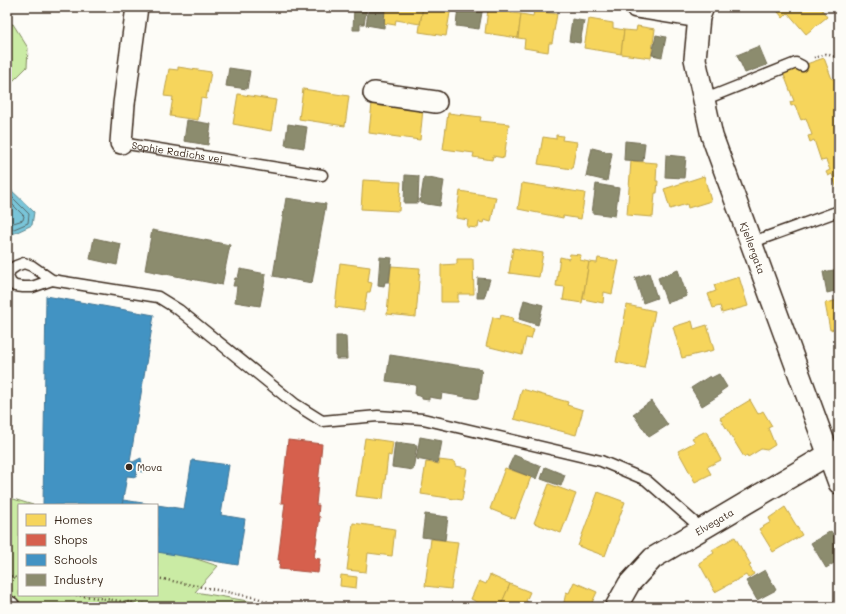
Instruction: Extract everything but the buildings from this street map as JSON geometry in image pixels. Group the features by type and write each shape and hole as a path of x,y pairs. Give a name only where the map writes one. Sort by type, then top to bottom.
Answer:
{"street":[{"name":"Sophie Radichs vei","path":"121,143 125,96 137,7"},
{"path":"636,7 701,12"},
{"name":"Kjellergata","path":"701,12 695,59 712,136 750,243 834,453 839,483"},
{"path":"374,93 436,102"},
{"name":"Elvegata","path":"616,607 629,584 653,558 701,528 834,453"}],"lane":[{"path":"703,100 800,65"},
{"name":"Sophie Radichs vei","path":"121,143 322,175"},
{"path":"750,243 839,211"},
{"path":"52,280 158,297 179,310 295,404 322,421 378,416 423,419 602,461 646,480 701,528"}],"path":[{"path":"800,65 826,54 839,58"},
{"path":"7,575 18,579"},
{"path":"158,578 256,598 282,607"},
{"path":"83,596 165,607"}],"green space":[{"path":"13,24 28,48 27,67 7,87 7,25"},
{"path":"7,497 30,504 18,504 18,596 158,596 158,546 218,566 195,592 283,607 7,607"}],"water":[{"path":"7,186 34,212 32,225 15,233 7,234"}],"place":[{"name":"Mova","path":"129,467"}]}
